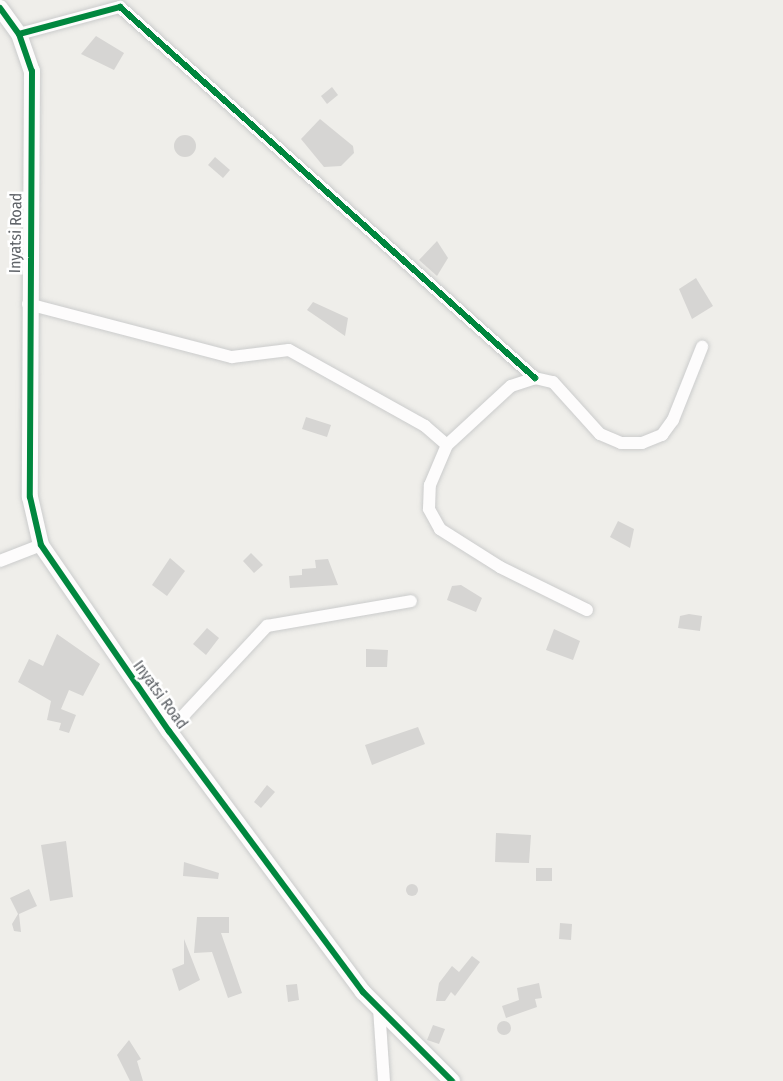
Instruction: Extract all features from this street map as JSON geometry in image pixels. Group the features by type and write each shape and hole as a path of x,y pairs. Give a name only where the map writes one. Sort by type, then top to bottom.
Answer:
{"street":[{"path":"19,34 120,7 535,378 553,382 600,434 621,443 642,443 662,435 673,420 702,347"},
{"name":"Inyatsi Road","path":"0,8 19,34 32,71 28,304 30,497 41,545 169,731 379,1008 452,1081"},
{"path":"28,304 232,357 290,350 425,426 447,446"},
{"path":"535,378 511,386 447,446 430,485 429,509 440,529 500,567 587,610"},
{"path":"0,561 41,545"},
{"path":"169,731 267,626 411,601"},
{"path":"379,1008 384,1081"}],"building":[{"path":"96,36 124,53 114,70 81,54"},
{"path":"332,87 338,95 327,104 321,96"},
{"path":"320,119 353,146 354,153 341,166 324,167 301,139"},
{"path":"181,135 189,135 196,142 196,150 189,157 181,157 174,150 174,142"},
{"path":"215,157 230,170 223,178 208,165"},
{"path":"437,241 448,258 437,276 419,260"},
{"path":"696,278 713,306 692,319 679,289"},
{"path":"313,302 348,318 345,336 307,310"},
{"path":"306,417 331,425 327,437 302,429"},
{"path":"618,521 634,529 630,548 610,537"},
{"path":"251,553 263,565 254,573 243,561"},
{"path":"170,558 185,571 167,596 152,585"},
{"path":"328,559 338,585 290,588 289,576 302,575 302,569 316,568 315,560"},
{"path":"461,585 482,598 476,612 447,600 452,586"},
{"path":"689,614 702,616 700,631 678,628 680,616"},
{"path":"207,628 219,638 206,655 193,644"},
{"path":"554,629 580,641 573,660 546,650"},
{"path":"57,634 100,664 83,696 69,690 61,709 76,715 69,733 59,730 61,723 47,720 51,701 18,682 29,659 43,666"},
{"path":"366,649 388,650 387,667 366,667"},
{"path":"418,727 425,744 372,765 365,745"},
{"path":"267,785 275,792 261,808 254,802"},
{"path":"496,833 531,835 529,863 495,862"},
{"path":"66,841 73,897 50,901 41,845"},
{"path":"184,862 219,873 218,879 183,876"},
{"path":"536,868 552,868 552,881 536,881"},
{"path":"414,884 418,890 414,896 410,896 406,888"},
{"path":"29,889 37,906 19,914 21,932 14,931 12,924 18,914 10,898"},
{"path":"197,917 229,917 229,933 221,933 242,993 228,998 212,952 194,953"},
{"path":"560,923 572,924 571,940 559,939"},
{"path":"184,939 200,980 179,991 172,969 184,964"},
{"path":"472,956 480,962 455,996 451,992 445,1001 436,1001 439,983 452,966 459,972"},
{"path":"539,983 542,998 535,999 537,1007 506,1018 502,1006 519,1000 517,988"},
{"path":"297,984 299,1000 288,1002 286,985"},
{"path":"504,1021 509,1023 511,1028 509,1033 504,1035 499,1033 497,1028 499,1023"},
{"path":"433,1025 445,1029 439,1044 427,1040"},
{"path":"129,1040 141,1059 137,1061 143,1081 130,1081 117,1055"}],"cycle path":[{"path":"19,34 120,7 535,378"},
{"path":"0,8 19,34 32,71 30,497 41,545 169,731 363,992 452,1081"}]}
